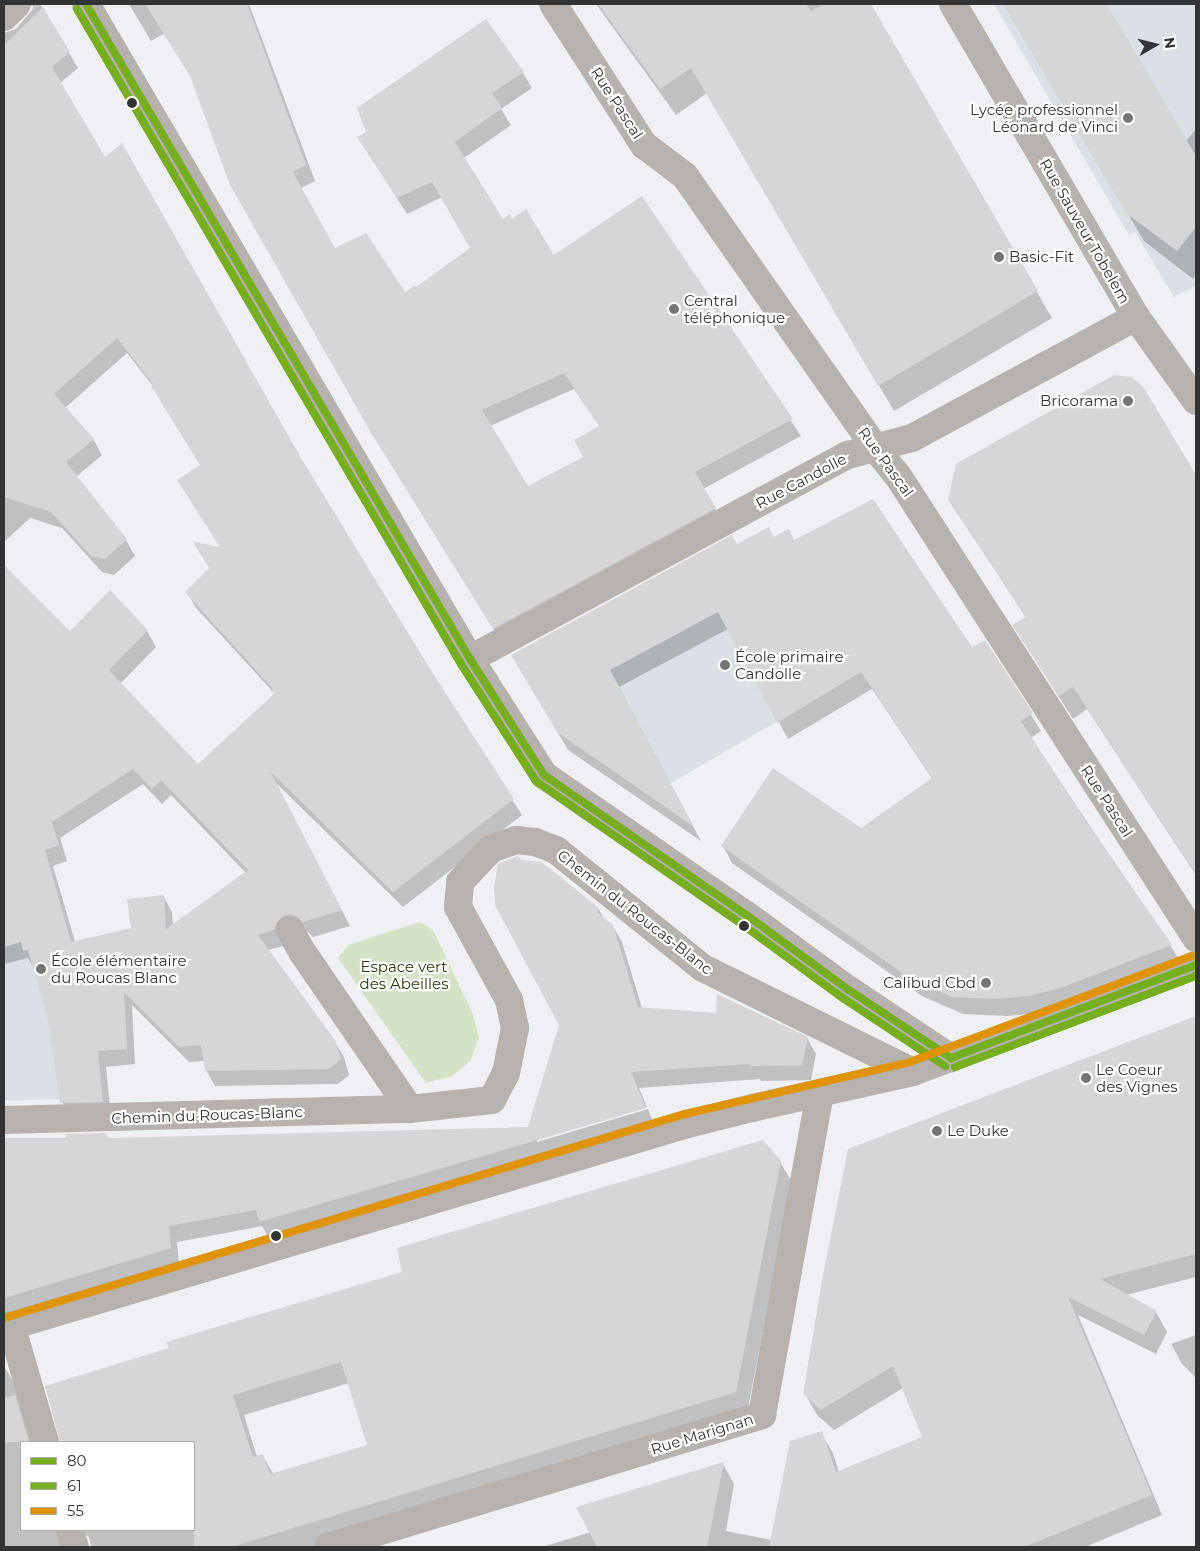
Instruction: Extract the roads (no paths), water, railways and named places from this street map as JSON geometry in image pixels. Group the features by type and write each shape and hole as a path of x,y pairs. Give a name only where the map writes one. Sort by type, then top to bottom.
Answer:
{"street":[{"path":"4,17 17,4"},
{"path":"86,4 470,659 544,775 745,914 848,990 951,1058"},
{"name":"Rue Pascal","path":"553,4 644,145 684,176 876,449 898,476 1196,938"},
{"name":"Rue Sauveur Tobelem","path":"953,4 1136,317 1196,400"},
{"name":"Rue Candolle","path":"470,659 848,454 876,449 912,438 1136,317"},
{"name":"Chemin du Roucas-Blanc","path":"4,1120 410,1109 492,1100 506,1074 515,1028 509,1000 458,907 460,882 491,849 516,840 535,842 556,850 702,968 913,1072"},
{"path":"290,930 410,1109"},
{"path":"45,1441 7,1326 688,1124 913,1072 1196,965"},
{"name":"Rue Marignan","path":"328,1547 363,1542 762,1416 820,1093"},
{"path":"70,1531 75,1547"}],"place":[{"name":"Lycée professionnel Léonard de Vinci","path":"1128,118"},
{"name":"Basic-Fit","path":"999,257"},
{"name":"Central téléphonique","path":"674,309"},
{"name":"Bricorama","path":"1128,401"},
{"name":"École primaire Candolle","path":"725,665"},
{"name":"École élémentaire du Roucas Blanc","path":"41,969"},
{"name":"Calibud Cbd","path":"986,983"},
{"name":"Le Coeur des Vignes","path":"1086,1078"},
{"name":"Le Duke","path":"937,1131"}],"park label":[{"name":"Espace vert des Abeilles","path":"404,974"}]}
